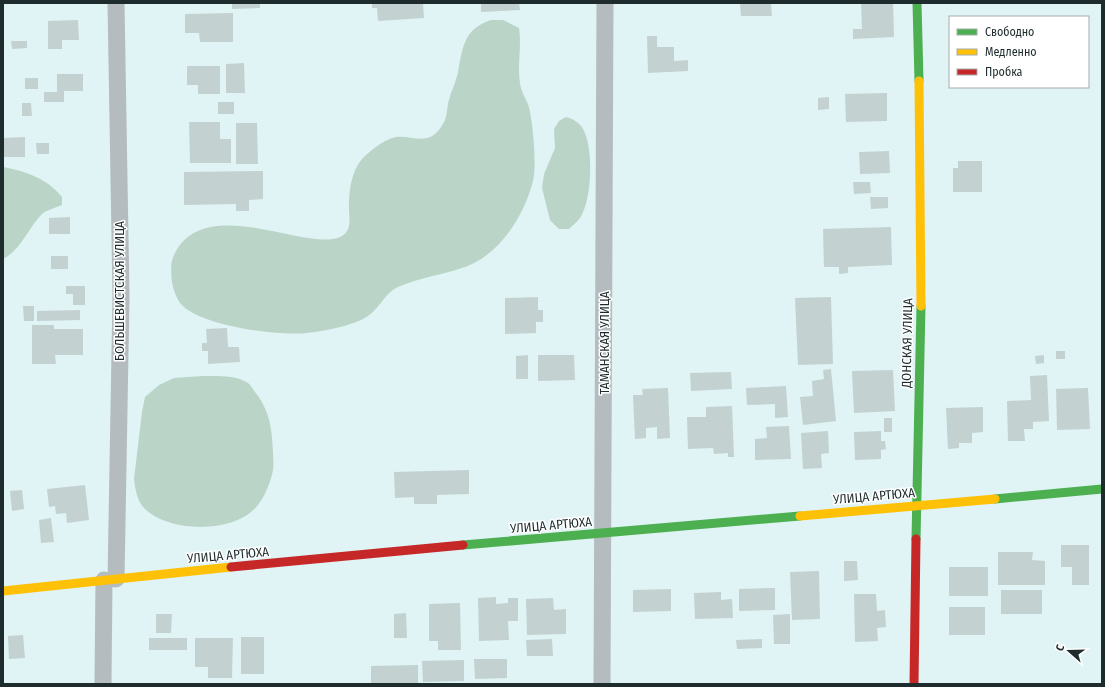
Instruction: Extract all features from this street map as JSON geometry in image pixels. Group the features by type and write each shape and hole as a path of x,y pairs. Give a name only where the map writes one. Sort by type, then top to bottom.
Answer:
{"street":[{"name":"БОЛЬШЕВИСТСКАЯ УЛИЦА","path":"103,684 110,580 121,296 116,3"},
{"name":"ТАМАНСКАЯ УЛИЦА","path":"602,684 605,3"},
{"name":"ДОНСКАЯ УЛИЦА","path":"914,684 916,506 921,348 920,119 917,3"},
{"name":"УЛИЦА АРТЮХА","path":"3,591 603,533 1102,489"}],"green space":[{"path":"491,20 503,20 519,28 520,83 530,111 535,165 533,181 523,208 508,234 498,245 475,263 413,281 392,290 375,310 364,319 326,330 294,334 239,328 203,318 189,311 180,303 172,285 171,265 174,255 190,236 212,227 237,226 316,239 335,239 347,231 349,223 350,188 356,168 360,162 381,143 388,139 399,137 420,139 426,138 439,130 446,118 449,100 466,40 475,28"},
{"path":"566,117 580,124 587,138 590,174 587,199 580,218 569,229 559,229 550,220 542,188 544,174 555,148 554,129 559,121"},
{"path":"3,167 36,177 50,185 62,197 62,205 42,214 15,250 3,259"},
{"path":"203,376 232,377 243,380 250,385 264,406 269,420 272,436 273,470 265,494 257,506 247,515 233,522 218,526 184,526 155,516 144,508 138,498 134,479 142,412 145,397 159,385 174,378"}],"building":[{"path":"232,3 260,3 260,8 232,9"},
{"path":"372,3 423,3 424,18 378,21 377,8 372,8"},
{"path":"481,3 519,3 520,10 481,12"},
{"path":"740,3 771,3 772,16 741,16"},
{"path":"861,3 893,3 894,37 853,39 853,29 862,29"},
{"path":"233,13 233,42 200,42 199,33 185,33 185,14"},
{"path":"78,20 79,40 62,40 62,49 48,49 48,21"},
{"path":"647,36 657,36 657,47 674,47 674,61 688,60 688,71 648,73"},
{"path":"11,41 27,41 27,48 12,49"},
{"path":"244,63 245,93 226,93 226,64"},
{"path":"187,66 220,66 220,94 198,94 198,85 187,85"},
{"path":"57,74 83,74 83,91 64,91 64,102 44,102 44,92 57,92"},
{"path":"25,78 38,78 38,89 25,89"},
{"path":"887,93 887,121 846,122 845,94"},
{"path":"829,97 829,109 818,110 818,98"},
{"path":"218,102 234,102 234,114 218,114"},
{"path":"22,103 31,103 32,116 22,116"},
{"path":"189,122 220,122 220,139 231,139 231,163 190,163"},
{"path":"236,123 257,123 258,164 236,164"},
{"path":"25,137 25,157 3,157 3,138"},
{"path":"36,143 49,143 49,154 37,154"},
{"path":"889,151 890,173 860,174 859,152"},
{"path":"958,161 982,161 982,192 953,192 953,168 958,168"},
{"path":"263,171 263,199 249,200 249,211 236,211 236,204 184,205 184,172"},
{"path":"853,182 870,182 871,193 854,194"},
{"path":"870,197 888,197 888,208 871,209"},
{"path":"70,217 70,234 49,234 49,218"},
{"path":"891,227 892,265 848,267 848,273 839,274 839,267 824,267 823,229"},
{"path":"51,256 68,256 68,269 51,269"},
{"path":"66,286 85,286 85,305 73,305 73,294 66,294"},
{"path":"538,297 538,310 543,310 543,322 536,322 536,333 505,334 505,298"},
{"path":"831,297 833,364 798,365 795,298"},
{"path":"23,306 34,306 34,321 24,321"},
{"path":"80,310 80,320 37,321 37,311"},
{"path":"32,325 54,325 54,329 83,329 83,355 55,355 56,364 32,364"},
{"path":"227,328 228,347 239,347 240,362 208,364 208,351 202,351 202,343 207,343 206,329"},
{"path":"1056,351 1065,351 1065,359 1056,359"},
{"path":"528,355 528,379 516,379 516,356"},
{"path":"538,355 574,355 575,380 538,381"},
{"path":"1044,355 1044,363 1036,364 1035,356"},
{"path":"831,369 836,421 803,425 800,397 813,396 812,381 824,379 823,370"},
{"path":"893,370 895,411 854,413 852,371"},
{"path":"731,372 732,389 691,391 690,373"},
{"path":"1047,375 1049,421 1033,422 1033,429 1024,429 1025,441 1008,441 1007,401 1031,400 1030,376"},
{"path":"786,386 788,417 775,418 775,404 747,405 746,388"},
{"path":"668,388 670,438 657,439 657,427 646,428 646,438 635,439 633,395 643,395 642,389"},
{"path":"1088,388 1090,429 1057,430 1056,389"},
{"path":"732,406 734,457 728,457 728,453 714,454 713,448 688,449 687,417 706,417 706,407"},
{"path":"983,407 983,432 972,433 972,443 959,443 959,448 948,449 946,408"},
{"path":"884,418 892,418 892,432 884,432"},
{"path":"789,426 791,459 755,460 755,439 767,438 766,427"},
{"path":"828,431 829,453 821,454 822,468 803,469 801,433"},
{"path":"881,431 881,441 885,441 886,449 881,450 881,459 855,460 854,432"},
{"path":"469,470 469,494 437,495 437,504 414,504 414,497 395,498 394,472"},
{"path":"85,485 89,520 67,523 66,513 56,514 55,506 49,507 47,489"},
{"path":"22,490 24,509 12,511 10,491"},
{"path":"51,518 54,542 41,543 39,520"},
{"path":"1061,545 1089,545 1089,585 1072,585 1072,567 1061,567"},
{"path":"998,552 1033,552 1032,560 1045,561 1045,585 998,585"},
{"path":"844,561 857,561 858,580 844,581"},
{"path":"949,567 988,567 988,596 949,596"},
{"path":"819,571 820,619 792,620 790,572"},
{"path":"775,588 775,610 739,611 739,589"},
{"path":"671,589 671,611 633,612 633,590"},
{"path":"1001,590 1042,590 1042,614 1001,614"},
{"path":"721,592 721,600 732,599 733,618 695,619 694,593"},
{"path":"854,594 876,594 877,611 885,610 886,627 877,628 878,641 855,642"},
{"path":"496,597 496,604 508,603 508,598 518,598 518,621 508,621 509,640 479,641 478,598"},
{"path":"553,598 554,610 566,609 566,634 527,635 526,599"},
{"path":"460,603 461,650 438,650 438,641 429,641 429,604"},
{"path":"949,607 985,607 985,635 949,635"},
{"path":"406,613 407,638 394,638 394,614"},
{"path":"156,614 172,614 171,633 156,633"},
{"path":"790,614 790,644 774,644 773,615"},
{"path":"23,635 25,658 9,659 8,636"},
{"path":"241,637 264,637 264,674 241,674"},
{"path":"149,638 187,638 187,650 149,650"},
{"path":"195,638 233,638 232,678 208,678 208,667 195,667"},
{"path":"552,639 553,656 527,656 526,640"},
{"path":"762,639 762,648 737,649 736,640"},
{"path":"474,659 507,659 507,678 475,679"},
{"path":"464,660 464,681 423,682 422,661"},
{"path":"418,665 418,684 371,684 371,666"}],"traffic: fast":[{"path":"917,3 919,81"},
{"path":"916,539 921,306"},
{"path":"995,499 1102,489"},
{"path":"463,545 800,516"}],"traffic: slow":[{"path":"919,81 921,306"},
{"path":"800,516 995,499"},
{"path":"3,591 231,567"}],"traffic: jam":[{"path":"914,684 916,539"},
{"path":"231,567 463,545"}]}
